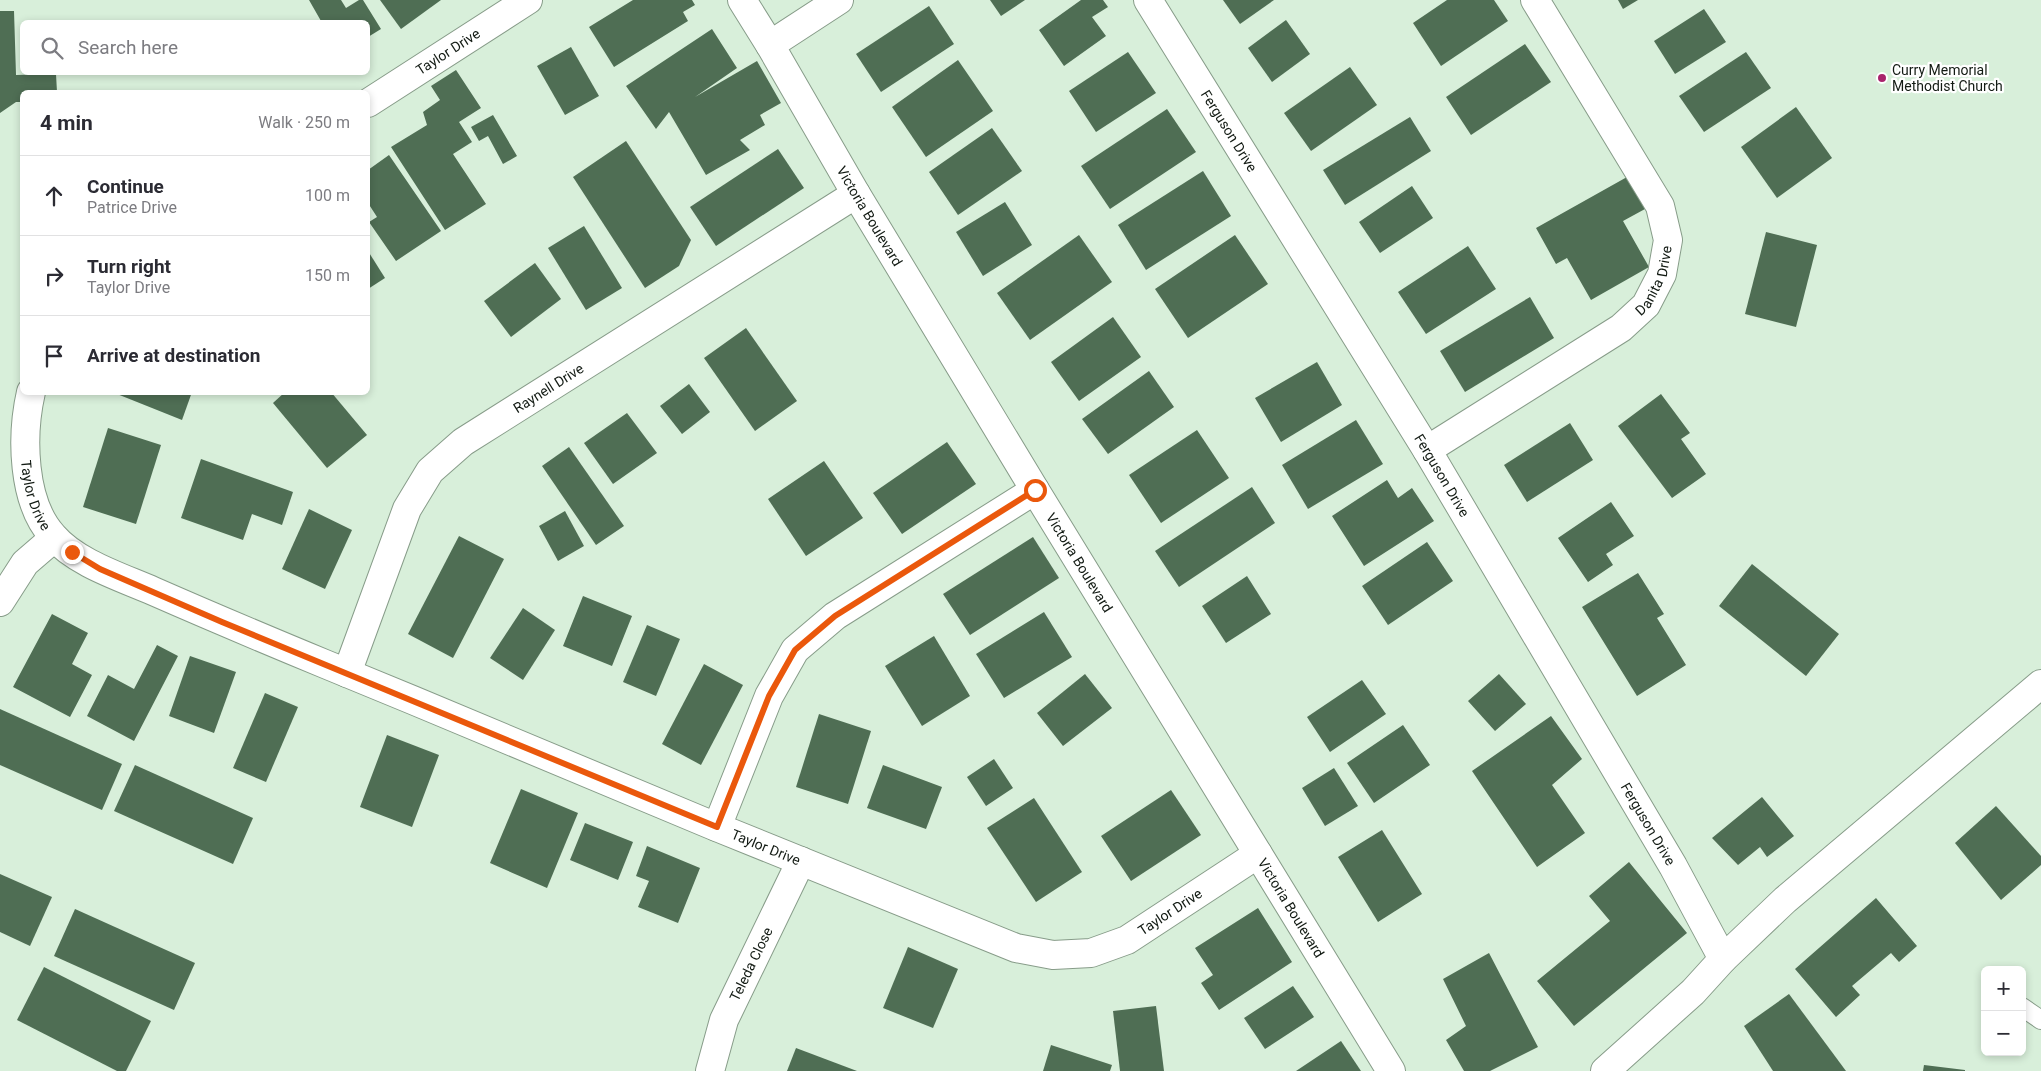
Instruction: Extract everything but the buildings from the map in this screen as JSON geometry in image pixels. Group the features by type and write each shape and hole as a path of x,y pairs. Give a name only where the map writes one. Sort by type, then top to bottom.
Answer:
{"street":[{"name":"Taylor Drive","path":"370,102 528,0"},
{"name":"Victoria Boulevard","path":"742,0 856,194 1035,490 1391,1071"},
{"path":"770,45 839,0"},
{"name":"Ferguson Drive","path":"1148,0 1427,450 1673,866 1724,959"},
{"name":"Danita Drive","path":"1427,450 1621,328 1646,305 1662,274 1668,240 1660,206 1535,0"},
{"name":"Raynell Drive","path":"347,673 407,509 430,471 463,442 856,194"},
{"name":"Taylor Drive","path":"30,395 25,452 32,499 40,520 54,538 72,552 100,569 222,622 717,827 1016,948 1053,955 1091,953 1127,940 1258,854"},
{"path":"717,827 769,696 795,650 835,616 1035,490"},
{"path":"0,602 25,563 54,538"},
{"path":"1605,1071 1693,992 1785,900 2041,684"},
{"name":"Teleda Close","path":"710,1071 724,1020 801,861"}],"lane":[{"path":"2026,1010 2041,1020"}],"place":[{"name":"Curry Memorial Methodist Church","path":"1882,78"}],"route":[{"path":"72,552 100,569 222,622 717,827 769,696 795,650 835,616 1035,490"}]}
